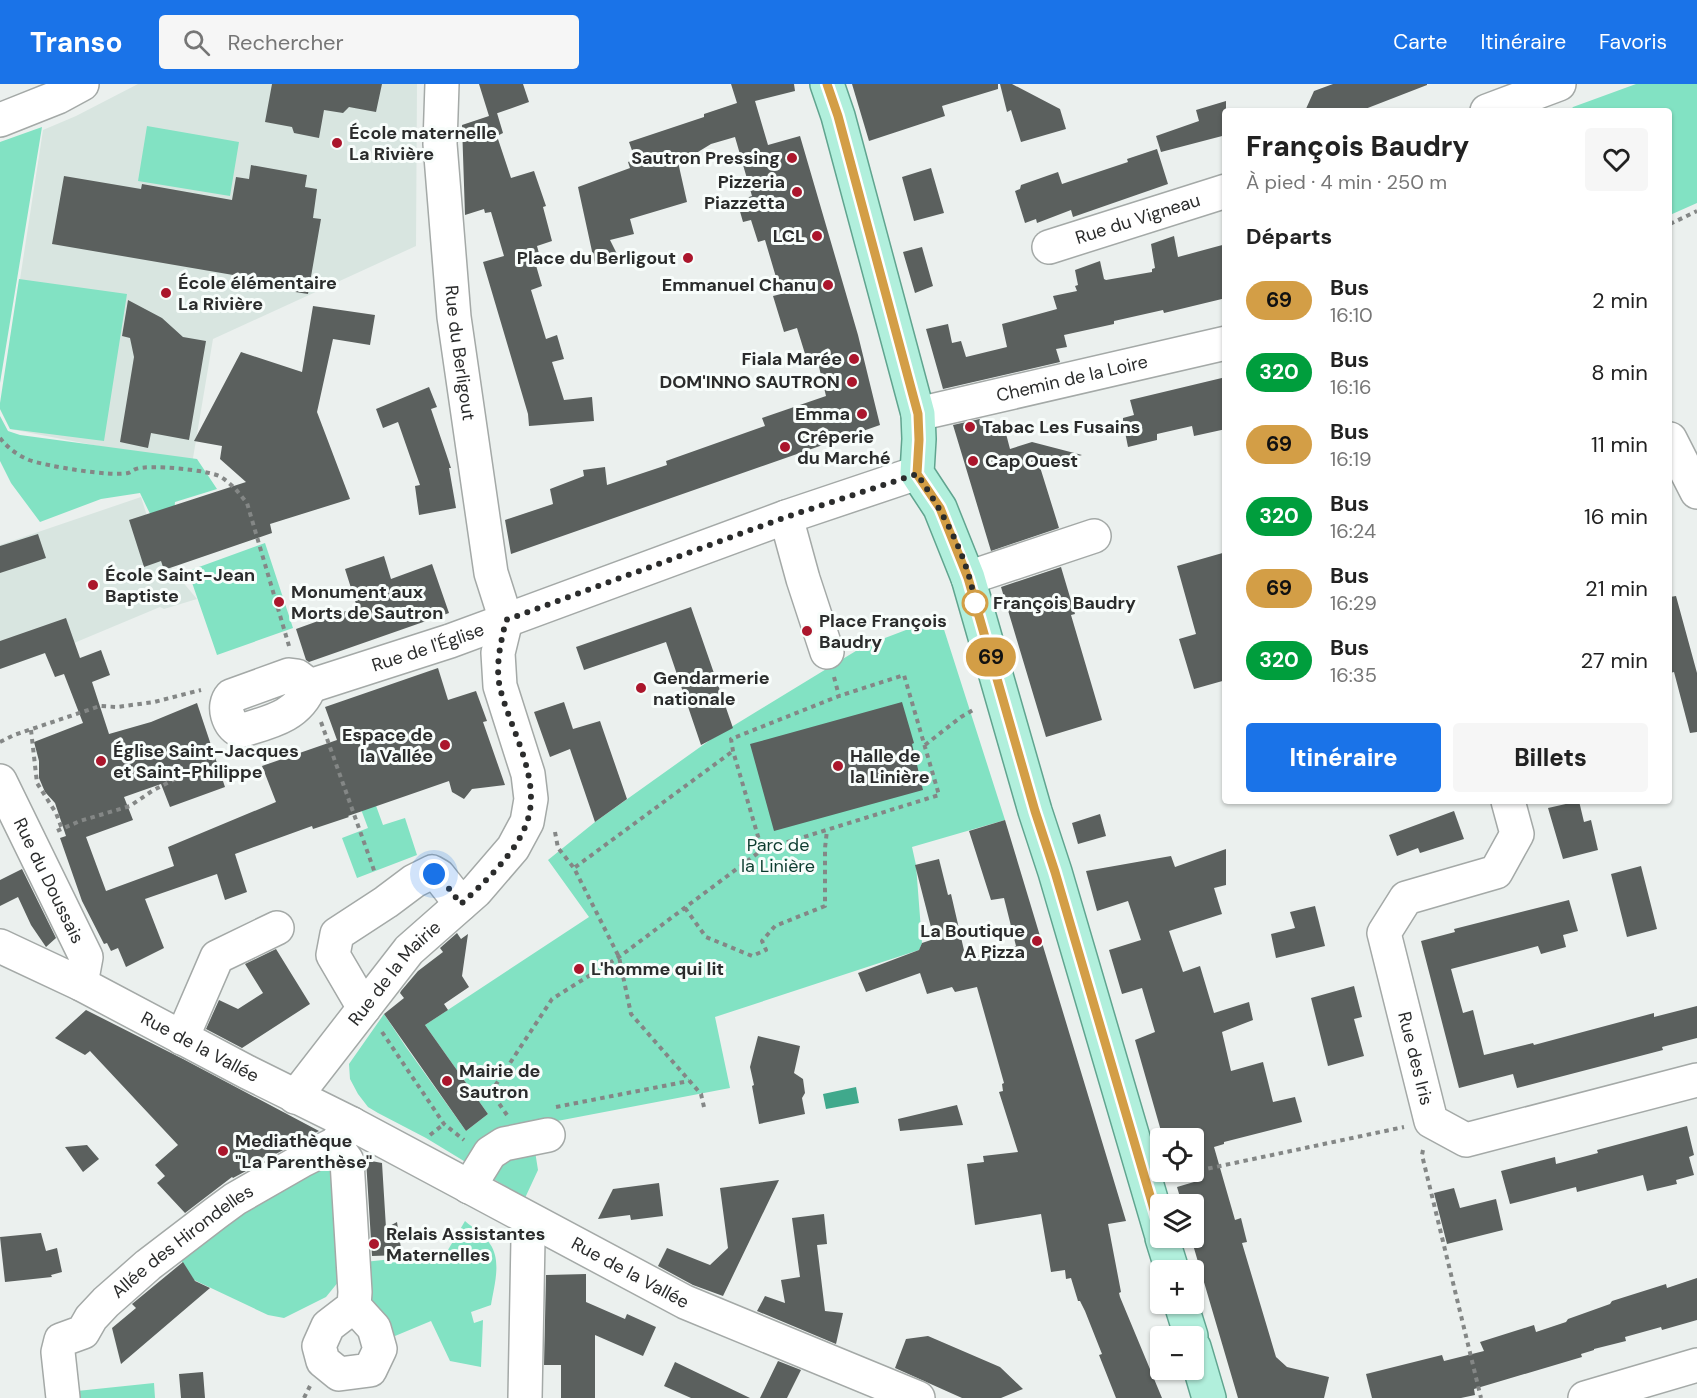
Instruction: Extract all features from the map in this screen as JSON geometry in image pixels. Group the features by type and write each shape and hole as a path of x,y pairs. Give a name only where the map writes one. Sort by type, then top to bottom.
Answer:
{"main road":[{"path":"827,84 838,116 918,414 917,474 940,508 968,578 1150,1196"},
{"path":"1204,1380 1209,1398"}],"street":[{"path":"0,120 58,97 82,84"},
{"name":"Rue du Berligout","path":"442,84 440,144 454,317 491,573 506,620"},
{"path":"1494,108 1559,84"},
{"name":"Rue du Vigneau","path":"1049,247 1222,192"},
{"name":"Chemin de la Loire","path":"918,414 1222,344"},
{"path":"1672,444 1690,491"},
{"name":"Rue de l'Église","path":"240,731 234,728 226,711 226,701 231,696 289,675 305,686 450,641 786,517 917,474"},
{"path":"786,517 827,652"},
{"path":"968,578 1094,536"},
{"name":"Rue de la Mairie","path":"295,1097 409,950 476,891 513,848 527,822 531,799 528,774 500,687 498,653 506,620"},
{"name":"Rue du Doussais","path":"0,781 32,842 86,957 81,984"},
{"name":"Rue des Iris","path":"1509,804 1517,834 1496,872 1406,898 1384,933 1431,1121 1466,1140 1697,1080"},
{"path":"364,1008 333,955 337,934 387,902 414,881 432,872 439,876 461,904"},
{"path":"182,1038 217,957 277,928"},
{"name":"Rue de la Vallée","path":"0,946 81,984 295,1097 344,1134 469,1187 685,1302 918,1398"},
{"path":"469,1187 490,1153 550,1121"},
{"path":"344,1134 355,1292 354,1306"},
{"name":"Allée des Hirondelles","path":"63,1398 59,1344 67,1336 83,1332 91,1318 106,1302 148,1265 235,1199 344,1134"},
{"path":"525,1398 530,1221"},
{"path":"1585,1398 1697,1365"}],"path":[{"path":"1672,223 1697,211"},
{"path":"0,438 10,450 29,460 85,471 129,473 137,468 152,467 197,470 220,476 236,489 247,503 305,686 314,702 387,902"},
{"path":"500,1122 508,1117 491,1092 552,999 619,957 762,850 939,795 904,675 840,696 731,739 762,850"},
{"path":"0,742 100,706 117,707 154,702 201,690 206,693"},
{"path":"925,745 971,710 979,708"},
{"path":"31,730 37,783 56,813 62,829"},
{"path":"32,842 80,821 130,806 152,791 213,759 240,731"},
{"path":"704,1107 701,1094 631,1014 619,957 574,868 733,751"},
{"path":"685,908 706,937 752,956 766,950 762,940 775,926 825,906 827,830"},
{"path":"550,1121 689,1081"},
{"path":"1146,1182 1431,1121 1422,1155 1481,1398"},
{"path":"444,1124 466,1141"}],"shaded area":[{"name":"École élémentaire La Rivière","path":"138,84 417,84 416,246 213,339 192,464 10,429 0,409 43,130"},
{"name":"École Saint-Jean Baptiste","path":"141,497 164,570 171,568 197,599 164,609 160,607 74,643 0,669 0,545"},
{"path":"856,1087 859,1103 826,1109 823,1094"}],"green space":[{"path":"1636,84 1697,84 1697,203 1672,214 1672,108 1573,107"},
{"path":"147,126 239,142 230,196 138,181"},
{"path":"42,127 0,383 0,142"},
{"path":"19,279 127,294 104,441 10,429 0,409 0,403"},
{"path":"0,416 8,431 20,435 197,459 217,489 175,502 174,515 153,520 140,493 101,499 40,522 11,483 0,461"},
{"path":"265,543 293,628 217,655 188,571"},
{"name":"Parc de la Linière","path":"940,617 1005,820 912,847 916,865 922,943 919,950 715,1017 730,1088 531,1126 538,1170 525,1198 426,1138 368,1107 350,1079 349,1064 384,1014 466,1131 488,1114 425,1025 589,917 548,860 595,822 710,740 864,646"},
{"path":"353,742 383,825 405,818 417,855 357,878 342,838 368,828 338,748"},
{"path":"312,1165 340,1168 339,1281 326,1297 284,1318 268,1315 194,1280 179,1257"},
{"path":"465,1221 488,1241 496,1258 491,1305 471,1312 474,1323 483,1320 481,1367 450,1361 431,1321 395,1336 379,1318 371,1297 364,1262 440,1251 445,1255"},
{"path":"154,1383 155,1398 78,1398 77,1391"}],"building":[{"path":"272,84 382,84 376,112 349,107 343,113 324,110 319,138 294,133 292,127 265,122"},
{"path":"479,84 523,84 529,102 497,113 503,133 497,136 511,178 534,171 546,206 543,207 552,241 537,246 541,261 535,262 542,286 531,290 546,339 557,335 564,359 552,362 564,400 592,397 594,421 529,426 528,414 483,262 504,256 491,212 485,213 484,209 465,215 462,125 489,116"},
{"path":"731,84 794,84 795,91 755,101 768,145 800,136 858,335 880,425 511,554 505,520 553,504 550,489 584,476 583,470 605,467 607,485 667,465 666,461 765,426 762,418 826,396 816,354 806,357 797,328 784,332 773,296 781,294 765,240 758,242 751,220 743,222 737,201 752,196 735,137 711,144 693,157 678,162 687,202 630,219 634,234 610,240 619,258 595,265 578,187 630,168 628,162 635,159 629,142 704,117 704,114 737,103"},
{"path":"852,84 998,84 998,89 942,106 945,116 869,141"},
{"path":"1000,84 1012,84 1060,109 1066,129 1021,142 1011,110 1007,112"},
{"path":"1333,84 1427,84 1368,108 1306,108 1314,91"},
{"path":"1226,101 1226,108 1222,108 1222,136 1161,152 1156,136 1199,121 1196,110"},
{"path":"1157,149 1168,184 1073,217 1071,210 1037,223 1036,219 1025,223 1015,191 1020,189 1021,185 1058,172 1062,184 1128,162 1127,159"},
{"path":"251,165 307,175 305,187 317,189 313,218 321,219 308,294 238,283 239,276 52,244 64,176 141,189 142,184 232,200 236,177 249,179"},
{"path":"931,168 944,213 914,221 902,177"},
{"path":"1174,236 1178,257 1222,245 1222,299 1164,313 1163,310 1114,321 1114,324 1064,335 1067,347 1056,349 1060,362 943,389 926,329 948,324 952,343 961,341 966,357 1007,347 1002,324 1057,309 1053,296 1077,291 1075,270 1100,261 1106,280 1152,272 1155,268 1151,244"},
{"path":"922,247 933,286 915,293 903,252"},
{"path":"128,300 162,318 183,337 206,341 189,440 151,433 148,448 120,442 134,357 130,338 122,336"},
{"path":"313,306 375,315 370,345 333,339 317,412 350,499 270,524 272,533 164,570 161,561 144,567 129,520 246,482 220,459 222,446 194,441 241,352 302,372"},
{"path":"1222,378 1222,430 1194,436 1192,426 1157,434 1157,440 1128,447 1123,418 1134,415 1130,400"},
{"path":"429,387 437,407 431,409 451,468 449,468 456,508 419,515 415,486 420,485 398,422 383,428 376,409"},
{"path":"984,418 989,434 1005,430 1010,449 1032,442 1082,455 1040,467 1059,528 991,551 953,425"},
{"path":"38,534 46,558 0,573 0,546"},
{"path":"1222,553 1222,681 1194,689 1179,639 1196,634 1177,566"},
{"path":"384,556 391,579 432,564 449,613 309,662 306,660 296,629 357,607 345,569"},
{"path":"1061,567 1075,614 1071,615 1102,720 1046,737 1001,587"},
{"path":"1676,596 1697,673 1697,732 1690,733 1674,672 1672,672 1672,597"},
{"path":"691,607 733,728 701,745 666,642 584,670 576,647"},
{"path":"66,618 80,658 101,650 110,675 92,682 109,734 151,722 197,703 225,787 170,807 161,784 124,797 133,820 86,837 106,891 174,866 168,847 276,802 262,766 337,740 325,707 438,668 448,700 476,691 487,721 483,722 505,785 472,789 464,799 452,792 449,781 235,854 247,892 225,900 217,874 145,899 164,948 126,967 118,948 111,951 107,943 104,944 82,901 60,838 66,836 55,803 45,792 39,778 39,761 34,742 83,723 64,674 55,677 45,653 0,669 0,641"},
{"path":"564,702 573,729 600,721 627,799 595,822 570,749 550,757 534,712"},
{"name":"Halle de la Linière","path":"902,702 914,743 912,744 923,790 774,831 750,744"},
{"path":"1580,804 1584,822 1591,820 1598,850 1563,859 1548,808"},
{"path":"1454,811 1464,839 1420,853 1418,848 1397,856 1389,835"},
{"path":"1100,814 1106,836 1078,844 1072,823"},
{"path":"1005,820 1126,1221 1108,1224 1120,1297 1150,1369 1150,1380 1155,1380 1162,1398 1116,1398 1099,1355 1102,1354 1085,1311 1078,1301 1071,1278 1066,1279 1065,1270 1051,1272 1041,1214 975,1225 967,1164 984,1162 983,1156 1018,1152 999,1092 1003,1091 1002,1084 1004,1083 977,987 955,992 952,987 927,994 920,973 866,992 858,973 919,950 922,943 934,939 915,865 939,859 948,895 951,894 966,959 1016,946 1004,898 991,900 969,831"},
{"path":"1226,849 1226,885 1214,888 1222,914 1169,931 1183,972 1200,966 1214,1013 1249,1002 1253,1020 1222,1032 1231,1071 1263,1062 1273,1102 1295,1097 1302,1122 1224,1142 1214,1147 1235,1220 1241,1218 1247,1242 1242,1243 1276,1357 1287,1367 1329,1377 1324,1398 1238,1398 1204,1282 1204,1260 1197,1260 1194,1248 1204,1248 1204,1194 1179,1194 1177,1187 1194,1182 1204,1182 1204,1128 1160,1128 1135,1040 1155,1032 1142,988 1122,994 1109,950 1141,940 1128,901 1097,911 1086,871 1171,856 1175,867"},
{"path":"1641,866 1657,929 1627,937 1611,874"},
{"path":"22,869 56,938 46,947 31,925 18,897 0,906 0,880"},
{"path":"1569,900 1578,931 1563,935 1566,947 1541,954 1538,946 1451,969 1463,1013 1473,1010 1484,1055 1533,1043 1534,1045 1654,1013 1654,1017 1697,1006 1697,1038 1662,1047 1663,1050 1517,1088 1513,1074 1459,1088 1421,941 1455,932 1454,929"},
{"path":"1315,906 1325,946 1276,958 1271,934 1295,928 1290,912"},
{"path":"457,933 461,939 468,934 462,976 469,987 444,1004 448,1010 425,1025 488,1114 466,1131 384,1014 404,998 401,991 418,971 443,952 440,948"},
{"path":"276,949 310,1004 242,1048 206,1029 219,1000 238,1009 263,993 245,964"},
{"path":"1354,986 1362,1017 1354,1019 1364,1056 1328,1066 1311,998"},
{"path":"86,1010 319,1131 272,1156 267,1154 185,1213 157,1183 165,1176 155,1165 178,1145 90,1051 85,1055 55,1038"},
{"path":"758,1036 800,1046 794,1073 803,1079 805,1093 802,1098 805,1114 759,1124 750,1067"},
{"path":"957,1105 963,1125 900,1131 898,1119"},
{"path":"1687,1126 1694,1155 1689,1157 1694,1175 1676,1180 1677,1184 1647,1191 1643,1175 1577,1192 1576,1187 1510,1204 1501,1171 1555,1157 1556,1164 1598,1153 1597,1150"},
{"path":"87,1145 99,1159 83,1172 65,1147"},
{"path":"366,1160 382,1163 386,1228 397,1222 402,1255 372,1256"},
{"path":"779,1180 723,1296 693,1285 658,1266 667,1248 710,1265 728,1248 720,1188"},
{"path":"659,1183 663,1216 631,1220 630,1215 598,1219 613,1189"},
{"path":"1454,1188 1460,1208 1496,1199 1503,1230 1447,1244 1434,1193"},
{"path":"824,1214 827,1244 817,1245 825,1311 843,1313 836,1344 757,1311 765,1296 785,1303 781,1280 800,1277 792,1218"},
{"path":"41,1233 46,1251 57,1248 62,1272 51,1275 52,1277 5,1282 0,1237"},
{"path":"183,1262 195,1281 210,1288 121,1364 112,1328 136,1308 132,1304"},
{"path":"586,1274 586,1302 625,1319 627,1314 656,1327 643,1356 595,1335 595,1398 561,1398 561,1365 544,1365 546,1275"},
{"path":"1697,1278 1697,1320 1625,1337 1626,1341 1594,1349 1581,1354 1582,1357 1474,1389 1475,1395 1461,1398 1372,1398 1366,1374 1442,1355 1444,1361 1484,1351 1480,1342 1534,1325 1536,1332 1566,1322 1568,1319 1610,1304 1612,1301 1666,1284 1667,1288"},
{"path":"928,1336 1000,1367 1023,1389 1001,1398 962,1398 895,1368 906,1339"},
{"path":"778,1361 801,1370 787,1398 760,1398"},
{"path":"675,1362 750,1398 691,1398 664,1386"},
{"path":"203,1372 205,1398 181,1398 179,1374"}],"bus line":[{"name":"69","path":"827,84 838,116 918,414 917,474 940,508 968,578 1150,1196"}],"place":[{"name":"École maternelle La Rivière","path":"337,143"},
{"name":"Sautron Pressing","path":"792,158"},
{"name":"Pizzeria Piazzetta","path":"797,192"},
{"name":"LCL","path":"817,236"},
{"name":"Place du Berligout","path":"688,258"},
{"name":"Emmanuel Chanu","path":"828,285"},
{"name":"École élémentaire La Rivière","path":"166,293"},
{"name":"Fiala Marée","path":"854,359"},
{"name":"DOM'INNO SAUTRON","path":"852,382"},
{"name":"Emma","path":"862,414"},
{"name":"Tabac Les Fusains","path":"970,427"},
{"name":"Crêperie du Marché","path":"785,447"},
{"name":"Cap Ouest","path":"973,461"},
{"name":"École Saint-Jean Baptiste","path":"93,585"},
{"name":"Monument aux Morts de Sautron","path":"279,602"},
{"name":"François Baudry","path":"975,603"},
{"name":"Place François Baudry","path":"807,631"},
{"name":"Gendarmerie nationale","path":"641,688"},
{"name":"Espace de la Vallée","path":"445,745"},
{"name":"Église Saint-Jacques et Saint-Philippe","path":"101,761"},
{"name":"Halle de la Linière","path":"838,766"},
{"name":"La Boutique A Pizza","path":"1037,941"},
{"name":"L'homme qui lit","path":"579,969"},
{"name":"Mairie de Sautron","path":"447,1081"},
{"name":"Mediathèque \"La Parenthèse\"","path":"223,1151"},
{"name":"Relais Assistantes Maternelles","path":"374,1244"}],"route":[{"path":"434,874 439,876 461,904 476,891 513,848 527,822 531,799 528,774 500,687 498,653 506,620 786,517 917,474 940,508 958,549 975,603"}]}
